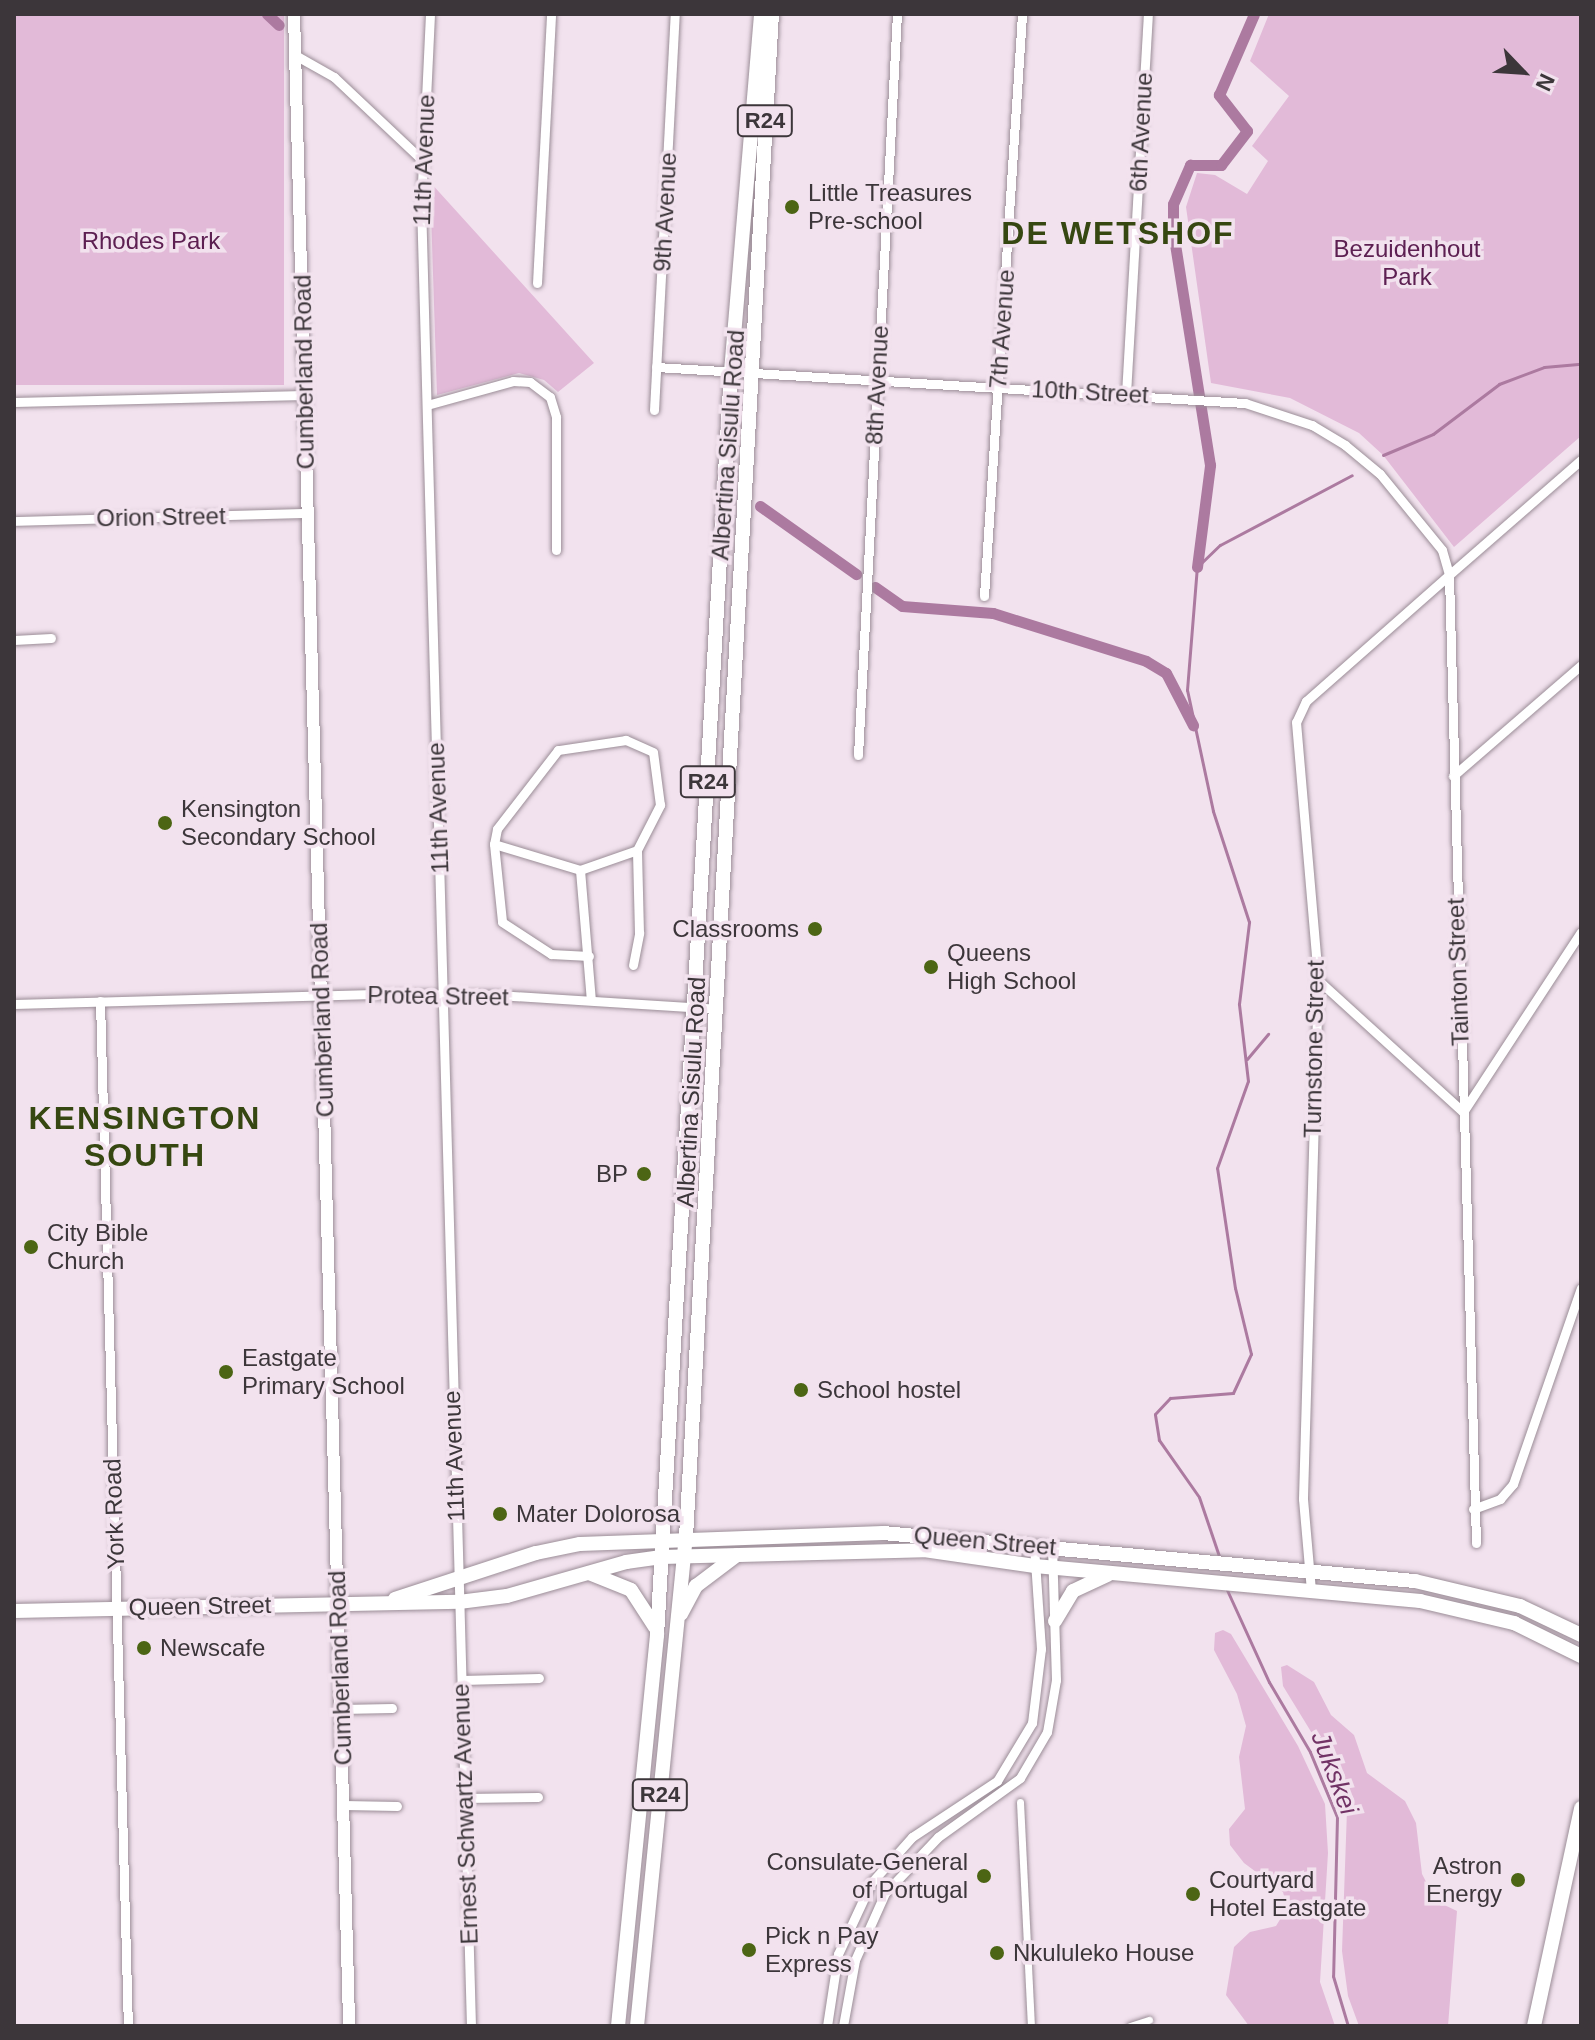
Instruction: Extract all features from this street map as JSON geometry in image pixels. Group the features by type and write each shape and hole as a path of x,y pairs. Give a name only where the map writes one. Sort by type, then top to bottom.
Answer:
{"main road":[{"name":"Albertina Sisulu Road","path":"618,2026 664,1538 731,372 761,14"},
{"name":"Albertina Sisulu Road","path":"637,2026 686,1537 717,1009 749,373 772,14"},
{"name":"Queen Street","path":"387,1601 553,1548 686,1537 883,1533 1306,1571 1475,1592 1520,1606 1581,1635"},
{"name":"Queen Street","path":"14,1611 387,1601 459,1602 507,1596 662,1557 924,1550 1035,1566 1311,1590 1472,1611 1514,1623 1581,1656"},
{"path":"675,1626 696,1586 737,1555"},
{"path":"589,1573 637,1595 657,1635"},
{"path":"1055,1621 1073,1591 1115,1573"},
{"path":"1534,2026 1581,1808"}],"street":[{"name":"Cumberland Road","path":"294,14 349,2026"},
{"name":"11th Avenue","path":"430,14 422,160 459,1602"},
{"path":"537,283 551,14"},
{"name":"9th Avenue","path":"654,410 675,14"},
{"name":"8th Avenue","path":"858,755 897,14"},
{"name":"7th Avenue","path":"984,596 1022,14"},
{"name":"6th Avenue","path":"1126,394 1148,14"},
{"path":"295,55 334,77 422,160"},
{"name":"10th Street","path":"656,367 1200,398 1280,412 1345,445 1419,520 1442,550 1449,575"},
{"path":"427,405 513,381 530,382 550,397 556,417 556,550"},
{"path":"14,402 304,395"},
{"path":"1449,575 1581,460"},
{"name":"Orion Street","path":"14,521 307,513"},
{"name":"Tainton Street","path":"1449,575 1476,1543"},
{"name":"Turnstone Street","path":"1311,1590 1306,1571 1318,980 1298,715 1315,692 1449,575"},
{"path":"14,640 51,638"},
{"path":"1453,776 1581,665"},
{"path":"589,956 551,954 505,926 494,844 514,802 558,750 626,740 653,752 660,782 658,811 637,850 639,933 633,965"},
{"path":"494,844 580,870 637,850"},
{"path":"580,870 591,1000"},
{"path":"1318,980 1463,1112 1581,932"},
{"name":"Protea Street","path":"14,1004 443,995 591,1000 717,1009"},
{"name":"York Road","path":"100,1001 128,2026"},
{"path":"1473,1509 1500,1499 1513,1484 1581,1288"},
{"path":"1034,1546 1040,1682 1022,1744 997,1781 924,1826 883,1866 849,1924 833,1974 828,2020 844,2021 858,1949 885,1893 938,1837 1020,1778 1039,1749 1056,1695 1052,1547"},
{"name":"Ernest Schwartz Avenue","path":"459,1602 471,2026"},
{"path":"462,1680 539,1678"},
{"path":"341,1709 392,1708"},
{"path":"465,1798 538,1797"},
{"path":"1020,1802 1031,2026"},
{"path":"344,1805 397,1806"},
{"path":"1130,2026 1149,2020"}],"green space":[{"name":"Rhodes Park","path":"14,14 284,14 284,385 14,385"},
{"name":"Bezuidenhout Park","path":"1269,14 1581,14 1581,436 1454,547 1383,455 1359,433 1290,398 1211,383 1186,207 1197,173 1215,175 1247,194 1268,161 1252,146 1289,96 1250,61"},
{"path":"430,182 594,363 558,392 544,380 519,373 437,395"},
{"path":"1223,1630 1231,1634 1298,1746 1325,1804 1328,1853 1320,1982 1335,2026 1249,2026 1226,1995 1234,1947 1250,1932 1276,1926 1287,1908 1283,1892 1244,1863 1230,1845 1229,1829 1245,1809 1239,1757 1246,1726 1237,1694 1214,1650 1215,1633"},
{"path":"1287,1665 1314,1682 1331,1715 1354,1735 1367,1773 1405,1801 1416,1823 1422,1874 1436,1901 1457,1911 1448,2026 1359,2026 1348,1996 1342,1951 1347,1810 1321,1748 1283,1686 1281,1667"}],"waterway":[{"path":"267,14 279,25"},
{"path":"1197,567 1210,465 1173,232 1173,204 1190,165 1221,165 1247,131 1219,95 1254,14"},
{"path":"1383,455 1433,434 1499,384 1544,367 1581,364"},
{"path":"1220,1559 1199,1497 1159,1440 1155,1414 1170,1398 1233,1393 1251,1354 1235,1288 1217,1168 1248,1081 1239,1004 1249,922 1213,811 1187,690 1197,567 1220,545 1352,475"},
{"path":"760,506 856,574"},
{"path":"875,587 902,606 993,613 1146,661 1166,673 1193,725"},
{"path":"1247,1059 1268,1034"},
{"name":"Jukskei","path":"1227,1590 1269,1682 1310,1752 1337,1817 1333,1976 1348,2026"}],"place":[{"name":"Little Treasures Pre-school","path":"792,207"},
{"name":"Kensington Secondary School","path":"165,823"},
{"name":"Classrooms","path":"815,929"},
{"name":"Queens High School","path":"931,967"},
{"name":"BP","path":"644,1174"},
{"name":"City Bible Church","path":"31,1247"},
{"name":"Eastgate Primary School","path":"226,1372"},
{"name":"School hostel","path":"801,1390"},
{"name":"Mater Dolorosa","path":"500,1514"},
{"name":"Newscafe","path":"144,1648"},
{"name":"Consulate-General of Portugal","path":"984,1876"},
{"name":"Astron Energy","path":"1518,1880"},
{"name":"Courtyard Hotel Eastgate","path":"1193,1894"},
{"name":"Pick n Pay Express","path":"749,1950"},
{"name":"Nkululeko House","path":"997,1953"}],"district":[{"name":"DE WETSHOF","path":"1118,233"},
{"name":"KENSINGTON SOUTH","path":"145,1138"}]}
